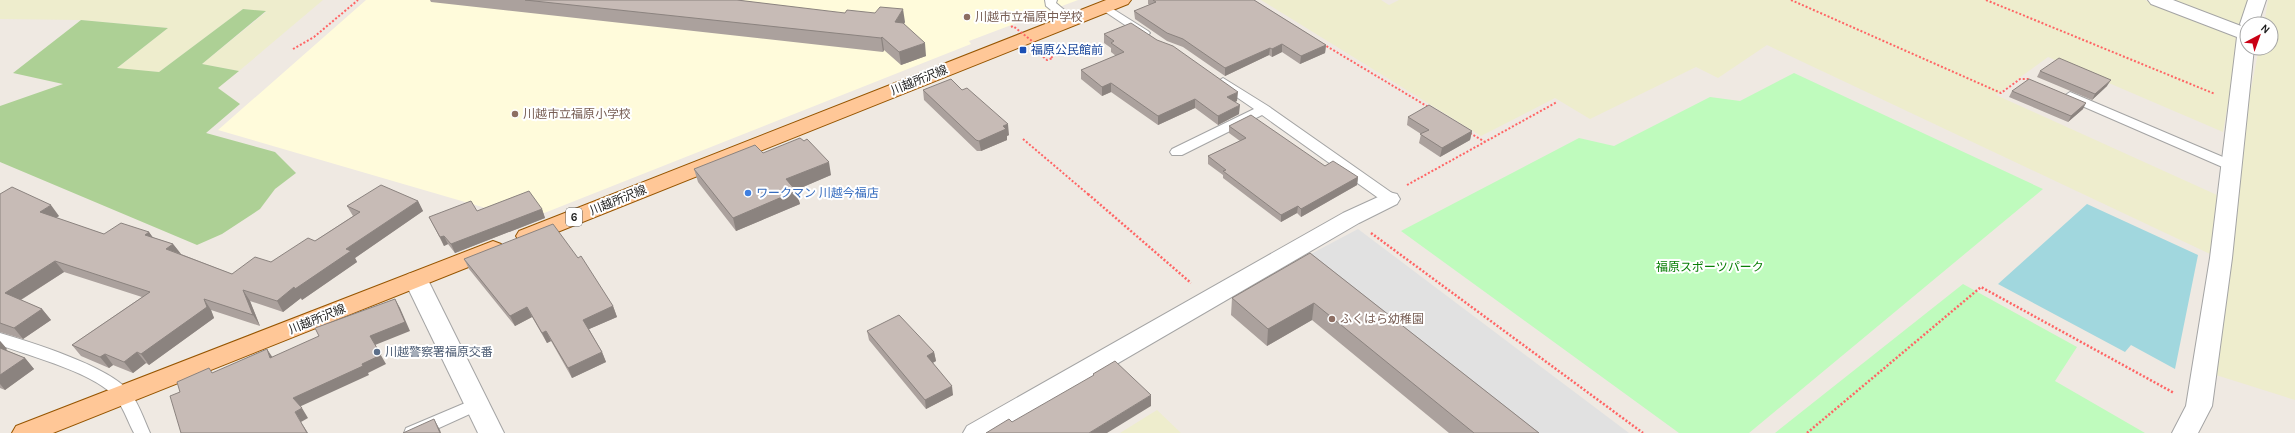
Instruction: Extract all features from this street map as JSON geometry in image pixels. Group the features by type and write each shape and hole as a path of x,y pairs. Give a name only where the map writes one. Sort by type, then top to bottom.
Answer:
{"main road":[{"name":"川越所沢線","path":"25,433 416,280 1113,3"}],"street":[{"path":"2157,0 2239,27"},
{"path":"2252,16 2257,0"},
{"path":"2185,433 2199,406 2221,258 2244,56"},
{"path":"976,433 1388,198"},
{"path":"416,280 491,433"}],"lane":[{"path":"1051,0 1050,4 1070,20"},
{"path":"1113,3 1156,41"},
{"path":"1214,76 1264,109 1388,198"},
{"path":"2029,78 2232,166"},
{"path":"1177,152 1264,109"},
{"path":"0,339 91,372 123,395 142,433"},
{"path":"412,433 477,404"}],"path":[{"path":"293,49 314,37 358,0"},
{"path":"1792,0 2001,93 2020,79 2029,78"},
{"path":"1986,0 2238,104"},
{"path":"1011,28 1013,26 1041,48"},
{"path":"1320,42 1432,109"},
{"path":"1388,198 1557,102"},
{"path":"1465,130 1485,142"},
{"path":"1023,139 1210,300"},
{"path":"1351,218 1643,433"},
{"path":"1807,433 1981,287 2199,406"}],"shaded area":[{"name":"川越市立福原小学校","path":"366,0 1078,0 969,41 971,44 514,225 489,209 218,130"},
{"path":"1358,229 1629,433 1535,433 1307,256"}],"green space":[{"path":"0,0 323,0 239,71 202,64 266,12 243,9 159,72 116,69 168,28 81,20 0,19"},
{"path":"1261,0 1381,0 1389,5 1399,0 2145,0 2221,29 2234,35 2239,42 2223,132 2048,57 1996,95 2217,195 2210,254 1767,45 1718,78 1696,67 1590,119 1555,98 1481,136"},
{"path":"2169,0 2250,0 2247,16 2239,16 2239,27"},
{"path":"2268,0 2295,0 2295,400 2216,375 2250,94 2257,56 2279,56 2279,16 2265,16"},
{"path":"243,9 266,11 202,64 239,71 218,88 240,104 206,133 275,152 296,173 275,189 260,209 222,234 197,245 0,162 0,106 63,84 13,73 81,20 168,28 117,68 159,72"},
{"name":"福原スポーツパーク","path":"1794,73 2043,189 1749,433 1679,433 1401,231 1579,138 1614,146 1710,97 1740,101"},
{"path":"1963,284 2077,347 2055,381 2145,433 1775,433"},
{"path":"1157,410 1181,433 1120,433"}],"water":[{"path":"2087,204 2198,255 2175,369 2131,345 2125,352 1998,284"}],"building":[{"path":"525,0 737,0 845,13 847,10 875,13 880,7 903,9 895,22 903,23 925,43 899,52 882,37"},
{"path":"1153,0 1254,0 1326,45 1301,56 1282,44 1225,68 1183,39 1167,33 1134,11 1156,2"},
{"path":"1131,23 1157,40 1173,46 1238,92 1227,97 1240,105 1218,116 1195,99 1158,116 1111,83 1102,87 1081,70 1124,52 1111,43 1114,41 1104,34"},
{"path":"2059,58 2111,80 2095,94 2040,71"},
{"path":"951,79 962,90 967,88 1008,124 1003,126 1006,129 979,141 976,140 923,90"},
{"path":"2029,79 2086,103 2071,116 2012,91"},
{"path":"1429,105 1472,131 1442,148 1420,134 1429,130 1408,117"},
{"path":"1251,115 1325,166 1333,161 1358,177 1301,209 1298,206 1281,215 1223,171 1226,170 1208,156 1246,138 1229,126"},
{"path":"800,138 804,141 807,139 829,162 786,179 796,191 733,218 694,169 755,145 763,153"},
{"path":"381,185 418,201 346,249 351,251 295,289 294,287 277,301 243,290 253,315 204,299 207,307 141,354 137,352 124,362 105,354 100,357 72,345 150,292 55,261 5,293 42,309 14,328 0,323 0,194 12,187 51,205 40,212 104,234 121,223 149,232 145,235 173,244 166,249 232,274 255,257 271,262 308,238 315,241 360,212 347,206"},
{"path":"529,191 542,209 451,244 444,236 440,237 429,217 471,201 477,211"},
{"path":"553,224 578,258 581,256 613,306 583,320 602,352 568,368 546,331 542,333 527,307 510,316 464,259"},
{"path":"1310,253 1539,433 1474,433 1314,303 1268,329 1232,298"},
{"path":"395,299 405,322 370,336 381,355 362,364 363,366 293,398 302,408 295,412 307,433 181,433 170,396 180,392 177,382 209,368 212,373 267,349 270,358 319,336 315,328"},
{"path":"899,315 934,352 927,356 952,386 925,400 867,331"},
{"path":"0,348 25,358 0,375"},
{"path":"1115,361 1151,395 1089,433 986,433 1009,419 1012,422 1094,375 1093,374"},
{"path":"434,419 440,433 403,433"}],"place":[{"name":"川越市立福原中学校","path":"967,17"},
{"name":"福原公民館前","path":"1023,50"},
{"name":"川越市立福原小学校","path":"515,114"},
{"name":"ワークマン 川越今福店","path":"748,193"},
{"name":"ふくはら幼稚園","path":"1332,319"},
{"name":"川越警察署福原交番","path":"377,352"}]}
